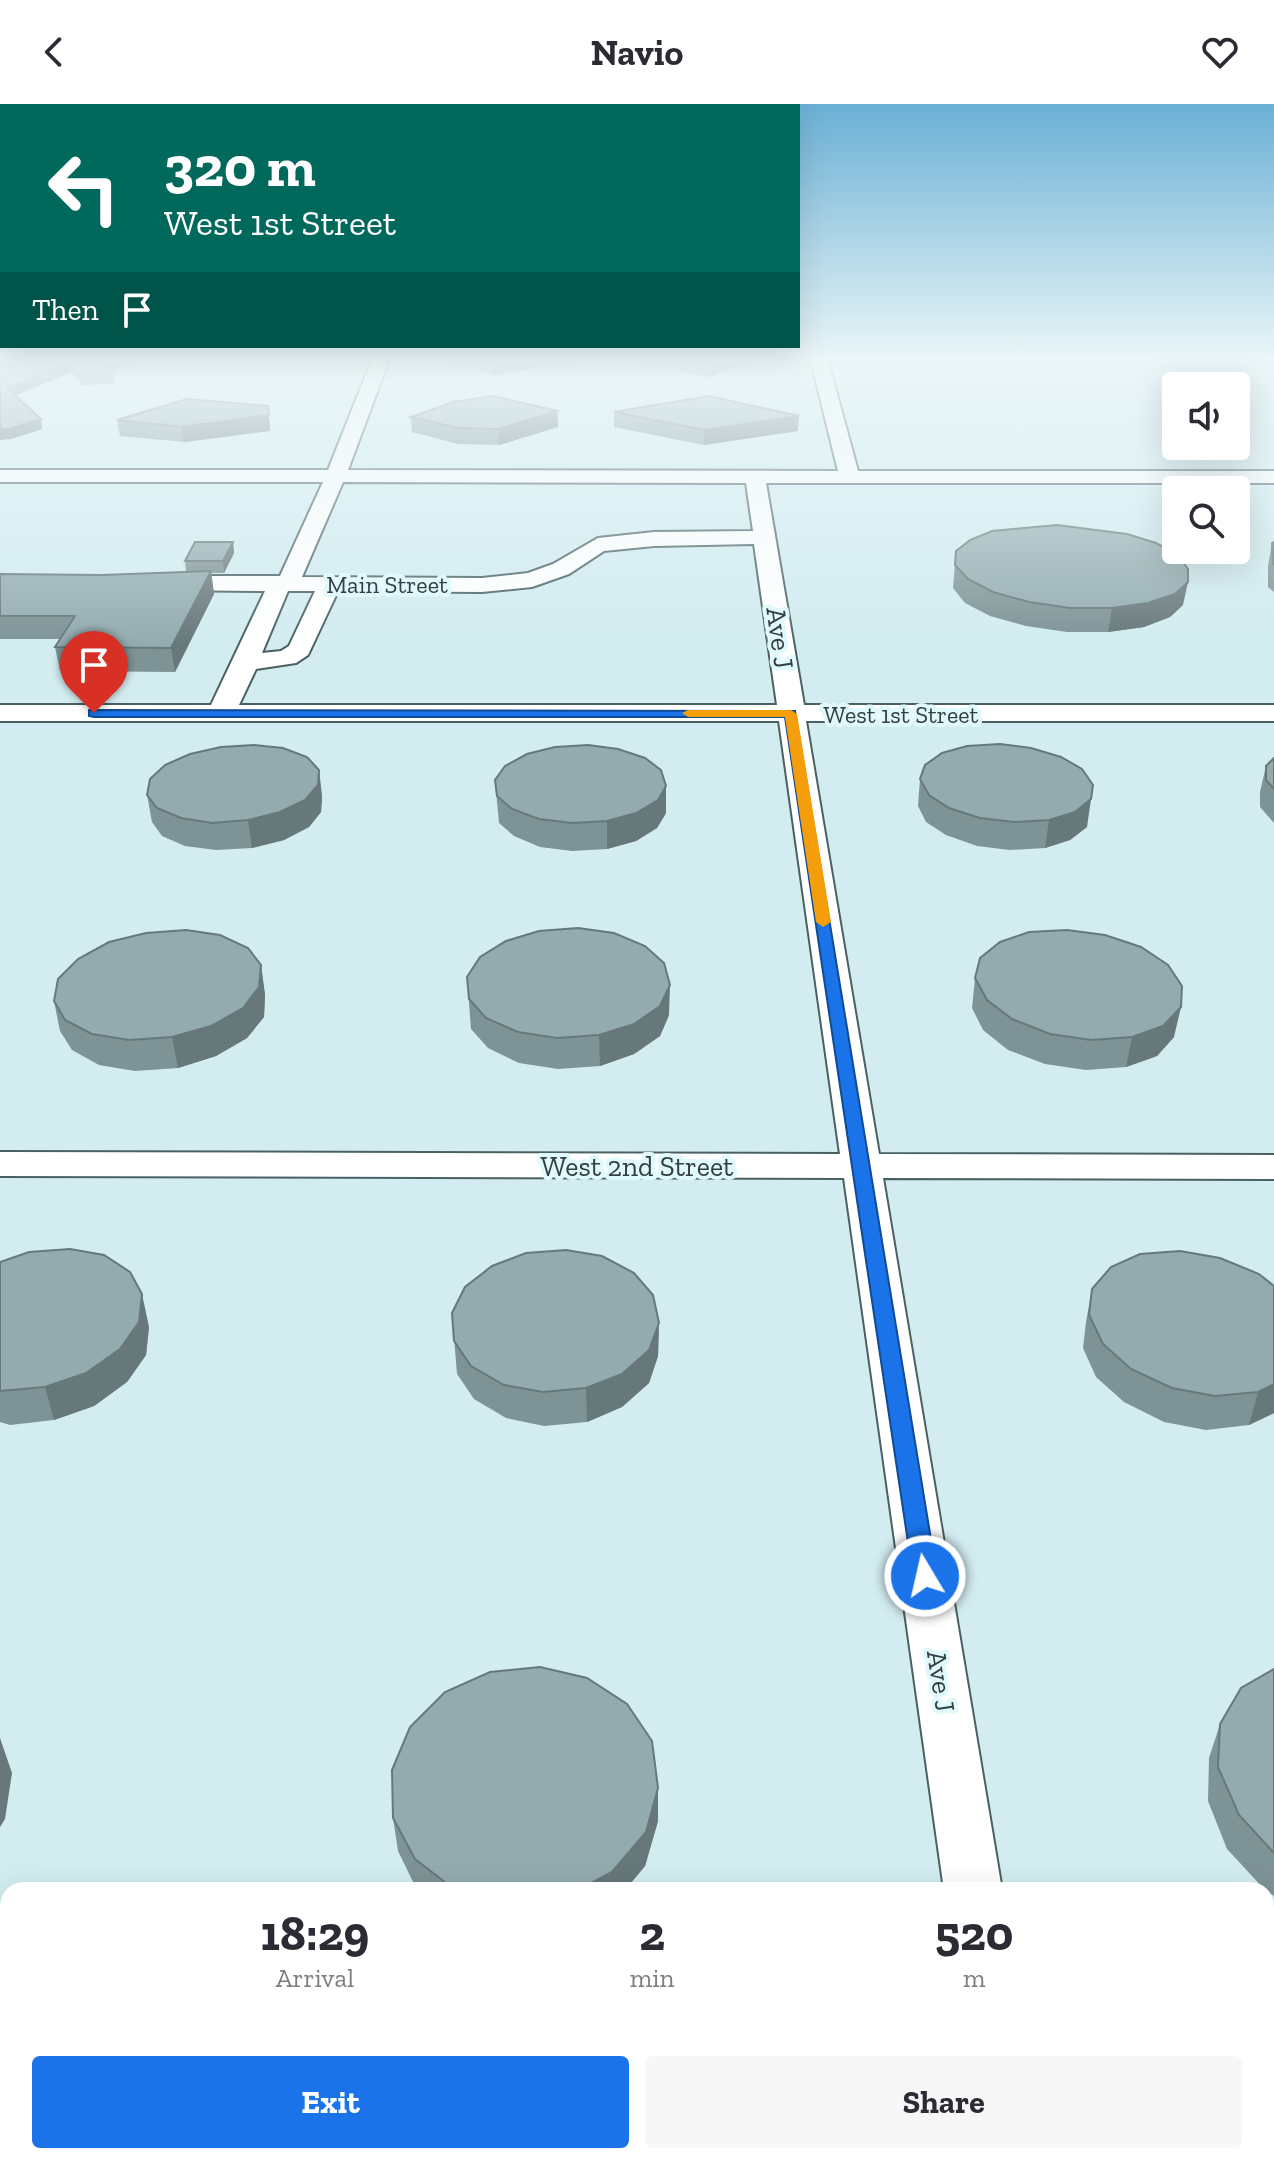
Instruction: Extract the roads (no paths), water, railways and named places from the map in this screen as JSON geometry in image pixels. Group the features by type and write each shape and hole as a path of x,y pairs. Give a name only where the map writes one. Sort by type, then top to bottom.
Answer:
{"street":[{"path":"219,713 230,699 345,453"},
{"path":"844,453 850,477"},
{"path":"0,476 1274,477"},
{"name":"Ave J","path":"755,476 972,1882"},
{"name":"Main Street","path":"140,583 482,585 532,580 561,569 598,545 654,539 765,537"},
{"path":"246,662 287,658 299,650 330,584"},
{"name":"West 1st Street","path":"0,713 1274,713"},
{"name":"West 2nd Street","path":"0,1164 1274,1167"}]}
